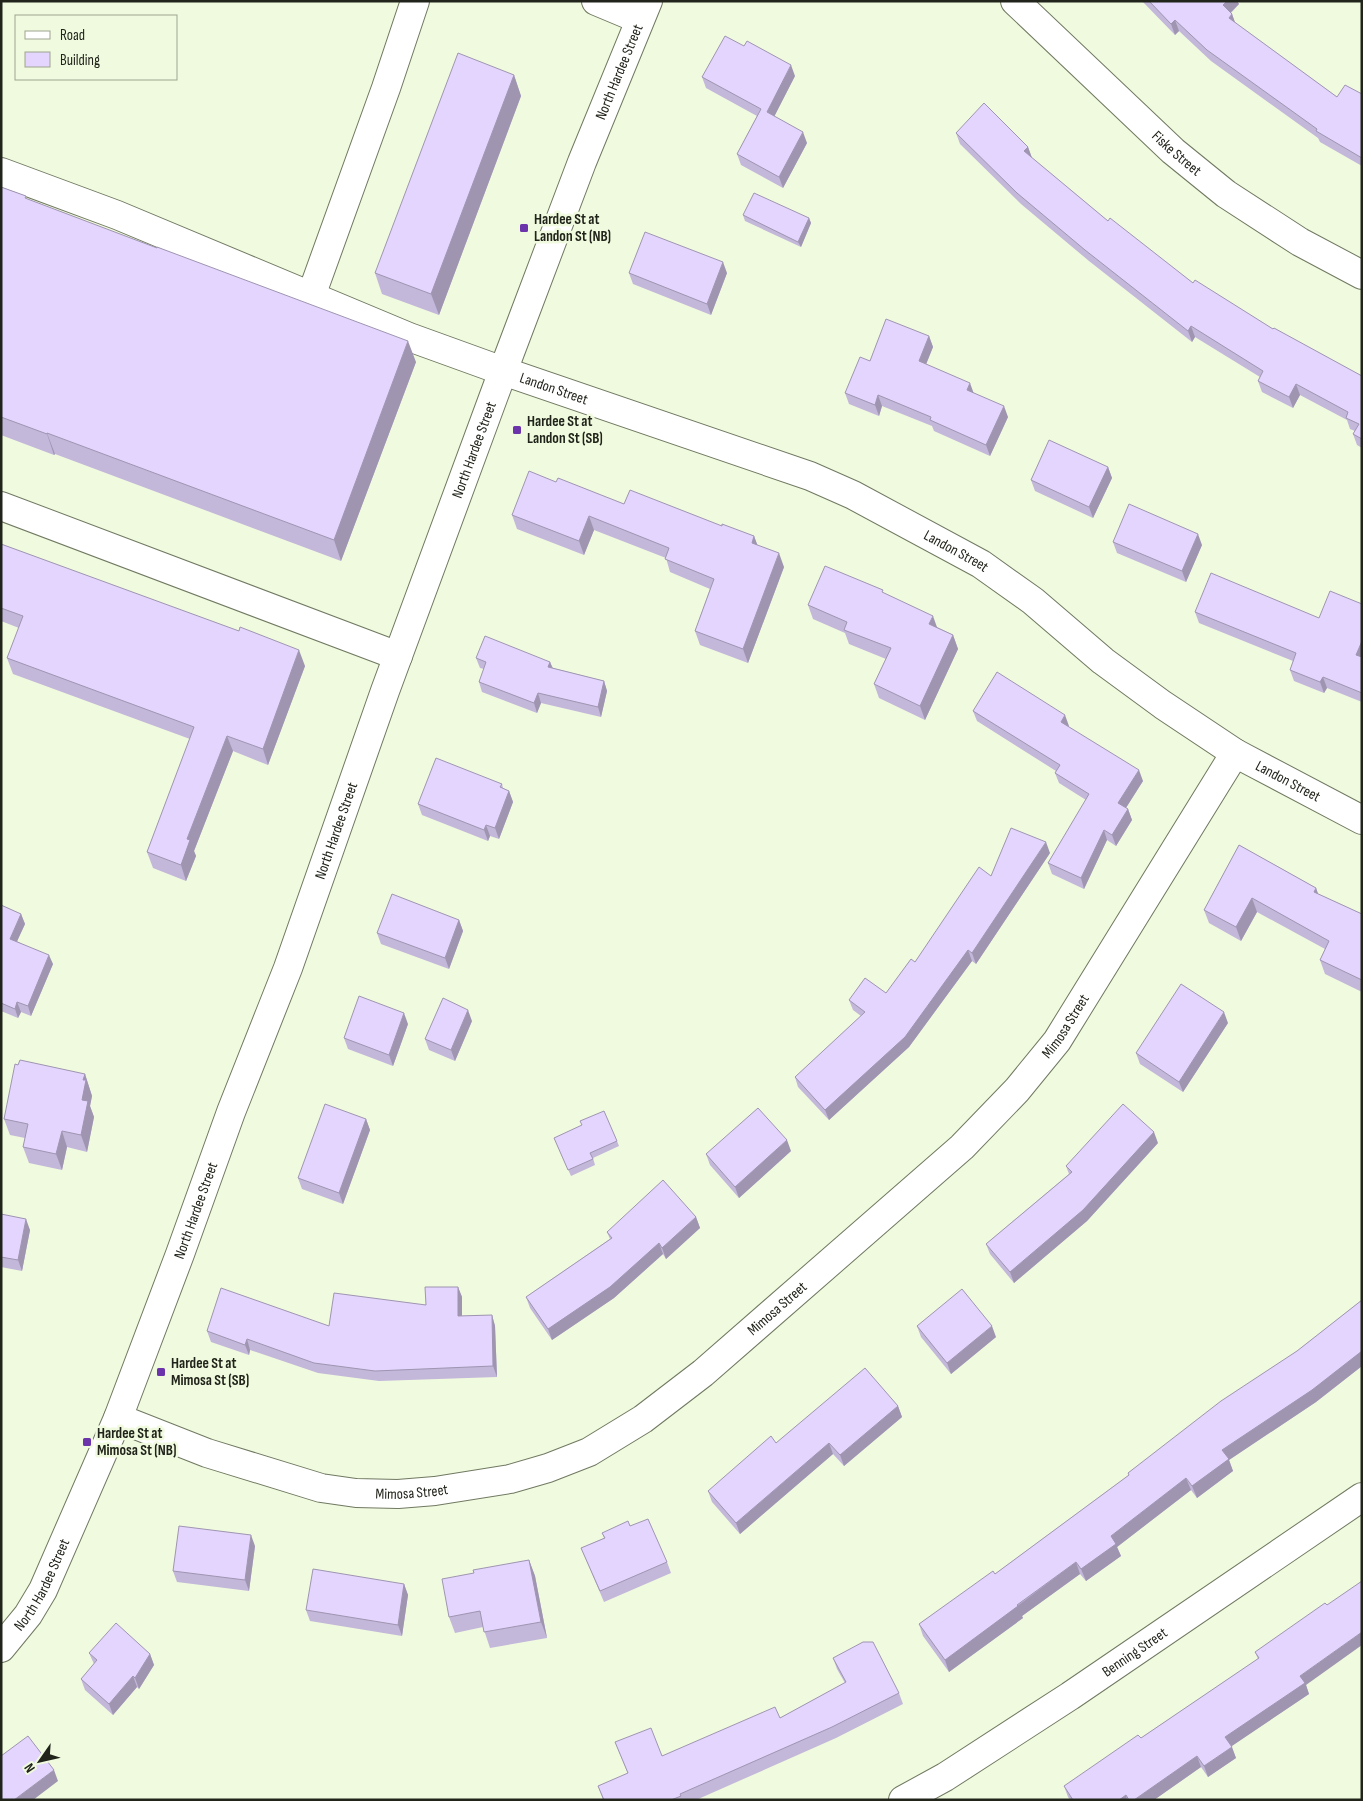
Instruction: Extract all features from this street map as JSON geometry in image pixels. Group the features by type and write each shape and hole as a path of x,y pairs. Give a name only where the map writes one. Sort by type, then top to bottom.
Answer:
{"street":[{"path":"311,296 386,88 415,1"},
{"path":"596,1 643,10"},
{"name":"Fiske Street","path":"1015,1 1173,151 1226,194 1300,242 1362,275"},
{"name":"North Hardee Street","path":"1,1648 28,1615 43,1590 118,1418 231,1112 288,968 398,656 503,371 582,162 643,10"},
{"name":"Landon Street","path":"1,172 117,215 409,337 810,476 853,495 981,564 1033,601 1103,661 1163,705 1235,753 1362,820"},
{"path":"1,506 398,656"},
{"name":"Mimosa Street","path":"118,1418 208,1453 321,1488 356,1493 398,1494 435,1491 510,1479 548,1468 589,1452 643,1419 703,1373 962,1147 1017,1090 1057,1041 1235,753"},
{"name":"Benning Street","path":"902,1800 945,1777 1070,1696 1362,1497"}],"building":[{"path":"1149,1 1227,1 1223,5 1232,14 1229,18 1337,97 1345,85 1362,94 1362,158 1316,131 1317,129 1207,50 1175,20 1171,24"},
{"path":"725,36 744,46 747,41 791,65 767,112 803,132 779,177 737,154 761,109 702,77"},
{"path":"458,53 514,75 431,294 375,273"},
{"path":"984,103 1028,147 1024,151 1108,221 1110,218 1193,283 1195,280 1273,329 1362,376 1362,439 1353,434 1359,424 1346,418 1348,412 1296,384 1289,397 1258,381 1263,371 1191,326 1188,331 1085,250 1017,193 956,133"},
{"path":"1,187 26,196 25,198 157,248 408,341 334,540 1,417"},
{"path":"754,193 809,218 798,242 743,215"},
{"path":"645,232 723,262 707,304 629,273"},
{"path":"886,319 929,336 919,361 970,383 967,390 1004,406 986,445 930,420 931,417 878,395 875,405 845,393 860,357 870,361"},
{"path":"1049,440 1108,467 1089,507 1031,480"},
{"path":"529,471 556,482 558,478 624,504 630,490 722,526 722,524 754,536 752,543 779,553 743,649 695,631 714,579 665,559 669,548 589,516 579,541 512,515"},
{"path":"1129,504 1198,534 1182,571 1113,542"},
{"path":"1,544 239,631 240,627 299,650 263,749 227,736 187,839 190,840 181,865 147,852 194,727 7,658 23,616 1,608"},
{"path":"825,566 883,590 882,592 933,616 929,624 953,635 920,706 874,684 891,648 844,630 847,622 808,605"},
{"path":"1211,573 1319,618 1330,591 1362,604 1362,641 1356,655 1362,657 1362,693 1323,677 1320,682 1290,670 1296,653 1195,612"},
{"path":"485,636 550,662 548,667 604,681 598,707 538,693 534,703 479,682 486,662 476,658"},
{"path":"997,672 1065,715 1061,722 1139,770 1118,803 1128,809 1112,835 1104,830 1081,878 1048,863 1089,794 1055,773 1060,765 973,711"},
{"path":"436,758 502,784 500,787 509,791 495,828 486,825 484,830 418,804"},
{"path":"1011,828 1046,842 972,953 968,950 905,1037 825,1110 795,1077 865,1012 849,1000 865,978 886,993 911,959 915,962 979,867 991,876"},
{"path":"1239,845 1316,888 1314,892 1362,914 1362,980 1320,960 1329,941 1252,898 1236,927 1204,910"},
{"path":"392,894 459,920 445,958 377,933"},
{"path":"1,905 21,914 10,939 49,955 28,1006 17,1002 15,1009 1,1003"},
{"path":"1181,984 1224,1012 1179,1082 1136,1053"},
{"path":"359,996 404,1013 389,1055 344,1038"},
{"path":"443,998 468,1010 451,1050 425,1039"},
{"path":"20,1060 85,1074 83,1080 86,1080 82,1100 88,1101 81,1135 62,1131 56,1154 23,1147 28,1124 4,1119 15,1064 18,1065"},
{"path":"325,1104 366,1119 339,1193 298,1178"},
{"path":"1123,1104 1154,1132 1083,1210 1010,1272 986,1244 1072,1172 1066,1166"},
{"path":"758,1108 787,1140 735,1187 706,1154"},
{"path":"604,1111 617,1141 590,1153 593,1159 568,1170 554,1138 582,1125 580,1121"},
{"path":"663,1180 696,1217 662,1248 659,1243 610,1287 548,1329 526,1297 612,1238 607,1232"},
{"path":"1,1214 26,1219 18,1260 1,1257"},
{"path":"425,1287 458,1287 458,1316 492,1315 493,1366 375,1371 314,1363 247,1339 245,1345 207,1331 221,1288 329,1326 334,1293 426,1305"},
{"path":"962,1289 992,1326 947,1363 917,1326"},
{"path":"1362,1300 1362,1351 1312,1390 1222,1450 1229,1459 1192,1486 1186,1478 1111,1536 1116,1544 1081,1569 1076,1562 945,1660 919,1624 993,1571 995,1574 1129,1475 1128,1473 1221,1401 1297,1351"},
{"path":"865,1368 898,1406 840,1455 829,1443 736,1523 708,1491 771,1436 776,1443"},
{"path":"648,1519 667,1562 600,1591 581,1548 605,1538 602,1533 628,1521 630,1526"},
{"path":"179,1526 251,1535 245,1580 173,1571"},
{"path":"529,1560 541,1622 484,1632 480,1611 449,1617 442,1579 474,1573 473,1570"},
{"path":"313,1569 404,1584 398,1625 306,1610"},
{"path":"1362,1581 1362,1632 1300,1676 1305,1683 1225,1737 1232,1747 1204,1766 1197,1756 1134,1800 1129,1800 1126,1795 1119,1800 1073,1800 1064,1786 1138,1735 1141,1738 1259,1658 1255,1652 1325,1603 1327,1605"},
{"path":"116,1623 150,1654 135,1678 133,1676 109,1704 81,1679 97,1660 89,1653"},
{"path":"863,1642 873,1642 899,1693 832,1727 680,1794 681,1796 671,1800 604,1800 598,1786 628,1773 615,1742 651,1728 662,1756 775,1707 780,1718 846,1682 833,1658"},
{"path":"28,1736 54,1770 14,1800 1,1800 1,1756"}],"place":[{"name":"Hardee St at Landon St (NB)","path":"524,228"},
{"name":"Hardee St at Landon St (SB)","path":"517,430"},
{"name":"Hardee St at Mimosa St (SB)","path":"161,1372"},
{"name":"Hardee St at Mimosa St (NB)","path":"87,1442"}]}
